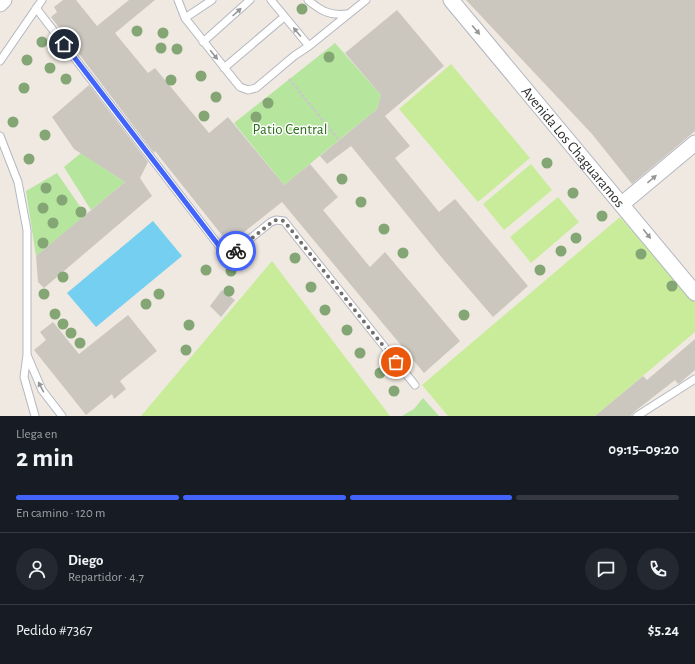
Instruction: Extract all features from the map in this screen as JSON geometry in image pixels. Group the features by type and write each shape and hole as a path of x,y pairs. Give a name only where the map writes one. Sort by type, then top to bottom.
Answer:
{"street":[{"path":"0,4 4,0"},
{"name":"Avenida Los Chaguaramos","path":"451,0 695,293"},
{"path":"622,204 695,143"}],"lane":[{"path":"0,61 42,0"},
{"path":"178,0 185,18 203,42 240,87 248,90 256,88 294,56 309,46 366,0"},
{"path":"185,18 212,0"},
{"path":"203,42 250,0"},
{"path":"271,0 309,46"},
{"path":"309,0 320,11 328,14 347,14"},
{"path":"36,8 226,254 231,254 272,222 276,220 284,221 415,385"},
{"path":"224,68 284,17"},
{"path":"0,136 18,182 27,230 27,355 24,377 34,416"},
{"path":"27,355 42,390 62,416"},
{"path":"637,416 695,378"}],"path":[{"path":"289,79 339,140"}],"green space":[{"name":"Patio Central","path":"335,43 381,95 377,109 284,185 234,123"},
{"path":"451,64 530,158 478,202 399,109"},
{"path":"81,153 125,182 91,210 64,167"},
{"path":"531,164 552,190 504,230 483,204"},
{"path":"57,173 86,215 36,256 26,191"},
{"path":"558,197 579,222 531,263 510,237"},
{"path":"620,217 695,302 695,332 595,416 448,416 422,385"},
{"path":"272,261 390,416 141,416"},
{"path":"423,398 439,416 402,416 414,409"}],"water":[{"path":"153,221 182,256 96,327 67,293"}],"building":[{"path":"63,0 76,0 97,26 129,0 155,0 115,33 148,73 155,68 209,133 228,117 284,185 310,164 338,197 323,210 370,267 385,252 460,341 424,373 282,202 229,244 155,151 154,153 51,17 57,12 54,7"},
{"path":"466,0 695,0 695,131 632,184 592,134"},
{"path":"397,10 444,66 385,116 410,146 395,158 439,212 455,199 528,286 493,317 443,259 351,146 327,164 320,156 377,109 381,95 345,53"},
{"path":"89,85 148,162 140,178 152,196 44,288 38,282 36,256 125,182 74,149 52,117"},
{"path":"222,290 235,300 221,317 210,306"},
{"path":"128,315 157,351 120,381 126,389 114,399 112,394 86,415 34,350 46,340 40,332 53,322 79,354"},
{"path":"695,339 695,370 681,382 678,384 675,380 631,416 595,416 643,376 647,380"}],"way so far":[{"path":"236,251 272,222 276,220 284,221 396,362"}],"route":[{"path":"64,44 223,251 226,254 231,254 236,251"}]}
